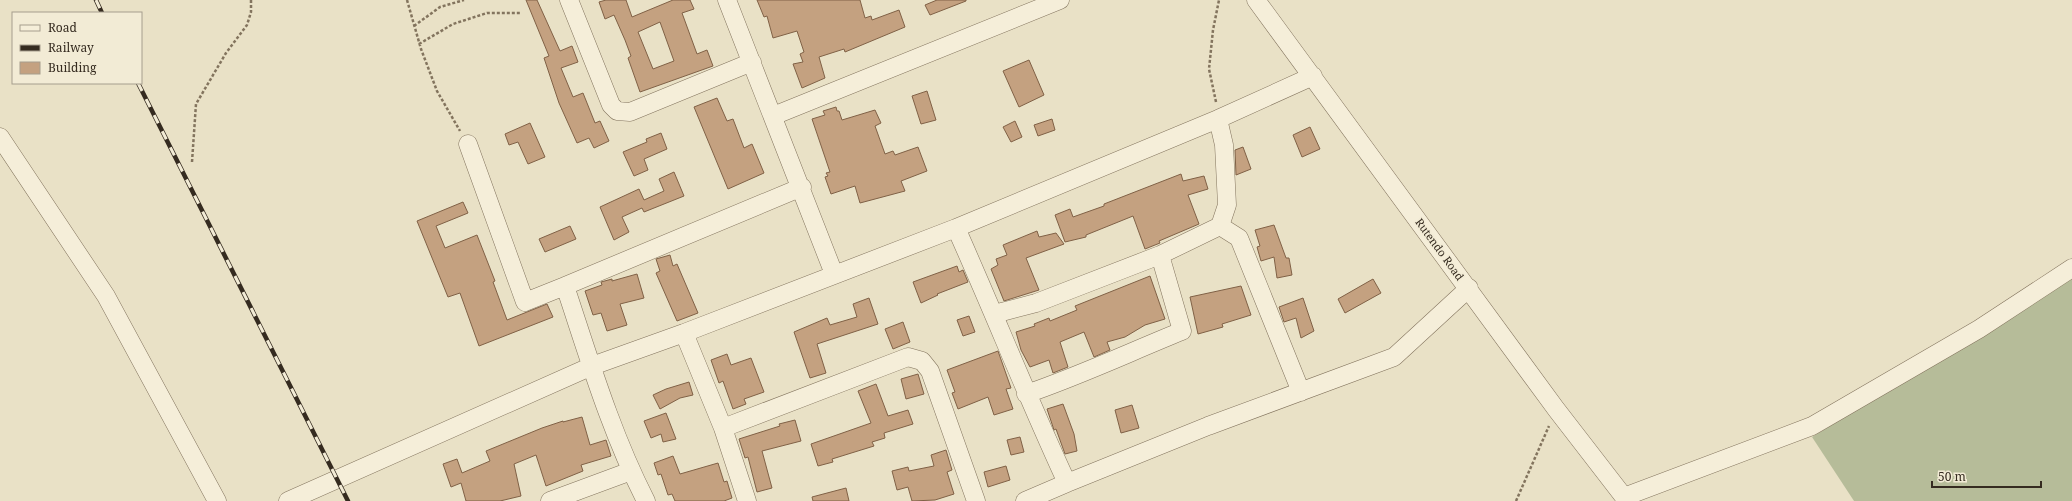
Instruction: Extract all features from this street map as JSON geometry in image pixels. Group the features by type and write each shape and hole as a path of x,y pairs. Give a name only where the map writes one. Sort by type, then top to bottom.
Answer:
{"street":[{"path":"569,0 611,105 617,111 630,112 752,62"},
{"path":"727,0 802,188 834,274"},
{"path":"773,116 1060,0"},
{"name":"Rutendo Road","path":"1256,0 1469,288 1556,409 1624,497 1812,426 1979,329 2072,268"},
{"path":"288,501 304,497 592,366 684,333 956,228 1218,118 1313,76"},
{"path":"994,314 1036,303 1160,255 1220,226 1227,205 1224,145 1218,118"},
{"path":"0,137 106,296 217,501"},
{"path":"468,144 525,302 802,188"},
{"path":"1220,226 1239,238 1301,392"},
{"path":"956,228 994,314 1026,394 1067,483"},
{"path":"1026,394 1059,382 1099,364 1182,331 1160,255"},
{"path":"565,286 592,366 631,471 646,501"},
{"path":"1024,501 1208,426 1394,357 1469,288"},
{"path":"684,333 724,428 747,501"},
{"path":"724,428 908,357 922,361 930,371 976,501"},
{"path":"550,501 631,471"}],"path":[{"path":"192,162 196,104 226,54 247,25 251,12 251,0"},
{"path":"407,0 419,44 437,91 468,144"},
{"path":"414,26 440,7 464,0"},
{"path":"1218,118 1210,69 1213,30 1219,0"},
{"path":"419,44 453,24 486,13 520,13"},
{"path":"1516,501 1556,409"}],"green space":[{"path":"2072,278 2072,501 1854,501 1812,437"}],"building":[{"path":"526,0 537,0 560,51 572,46 578,62 561,68 573,97 583,93 595,123 600,121 609,141 594,148 589,138 577,143 559,103 544,58 549,56"},
{"path":"606,0 626,0 632,17 673,0 690,0 694,9 682,13 697,54 707,50 713,66 640,92 628,58 631,56 614,15 605,19 599,2","holes":["660,22 674,61 653,69 638,32"]},
{"path":"757,0 860,0 865,18 871,16 872,20 899,10 905,27 845,52 844,49 819,57 825,78 802,88 793,64 803,62 800,54 804,52 797,31 773,38 767,16 764,17"},
{"path":"937,0 966,1 930,15 925,5"},
{"path":"1029,60 1044,95 1019,107 1003,71"},
{"path":"927,91 936,120 921,124 912,96"},
{"path":"717,98 727,121 733,119 744,148 752,144 764,173 728,189 694,107"},
{"path":"836,107 842,120 875,110 881,123 875,126 885,154 893,151 895,155 918,147 927,171 901,181 905,191 860,203 855,186 831,194 825,177 828,176 826,173 830,172 812,119 825,115 823,111"},
{"path":"1052,119 1055,130 1038,136 1034,125"},
{"path":"1015,121 1022,137 1011,142 1003,127"},
{"path":"530,123 545,157 528,164 518,142 509,145 505,134"},
{"path":"1310,127 1320,149 1302,157 1293,135"},
{"path":"661,133 667,149 644,159 648,170 634,176 623,152 647,142 646,139"},
{"path":"1243,147 1251,169 1236,175 1235,150"},
{"path":"674,172 684,196 644,212 642,208 622,217 629,232 614,240 600,207 639,189 644,200 664,191 659,179"},
{"path":"1181,174 1183,181 1204,176 1208,189 1188,195 1199,224 1159,241 1160,243 1145,249 1133,216 1086,235 1086,237 1065,242 1055,215 1070,209 1073,217 1104,206 1104,204"},
{"path":"463,202 468,213 436,226 445,248 477,235 495,281 493,282 507,320 547,304 553,317 479,346 460,293 448,297 417,221"},
{"path":"1274,225 1286,258 1289,258 1292,275 1277,278 1274,257 1261,261 1257,247 1260,246 1255,230"},
{"path":"570,226 576,239 545,252 539,239"},
{"path":"1037,231 1039,237 1056,233 1064,244 1026,258 1039,290 1004,301 991,269 998,265 996,259 1007,255 1003,245"},
{"path":"670,255 673,266 677,264 698,313 677,321 656,273 660,271 656,259"},
{"path":"957,266 959,272 963,270 968,282 937,294 938,295 921,303 913,282"},
{"path":"637,274 644,298 620,304 627,325 607,331 601,313 593,315 585,291 602,285 601,282 612,279 612,281"},
{"path":"1150,276 1165,319 1145,325 1125,337 1107,342 1110,350 1094,357 1084,332 1060,342 1068,367 1053,373 1049,360 1030,367 1021,350 1016,332 1035,326 1034,324 1049,318 1050,321 1077,310 1075,306"},
{"path":"1373,279 1381,293 1345,313 1338,299"},
{"path":"1241,286 1251,315 1222,324 1223,327 1198,334 1190,297"},
{"path":"869,298 878,324 817,344 826,373 810,378 794,332 827,318 830,325 857,317 853,304"},
{"path":"1303,298 1314,331 1301,338 1296,318 1284,322 1279,307"},
{"path":"969,316 975,332 963,336 957,320"},
{"path":"903,322 910,342 893,349 885,329"},
{"path":"998,351 1011,388 1006,389 1013,409 994,415 988,397 958,409 952,393 955,392 947,370"},
{"path":"727,354 731,365 751,358 764,392 744,399 746,404 733,409 723,381 719,383 711,360"},
{"path":"918,374 924,394 906,399 901,379"},
{"path":"689,382 693,395 680,398 660,409 653,395 666,389"},
{"path":"876,384 888,416 908,410 913,424 884,433 885,438 872,442 874,446 832,459 833,462 818,466 811,444 871,423 858,391"},
{"path":"1063,404 1074,434 1077,451 1065,454 1056,429 1054,430 1047,409"},
{"path":"1132,405 1139,428 1121,433 1115,410"},
{"path":"666,413 676,439 663,442 661,434 651,438 644,421"},
{"path":"582,417 590,445 606,440 611,456 581,465 583,471 546,486 536,455 514,464 521,496 500,501 466,501 461,483 451,487 443,464 457,459 462,473 490,461 486,451 542,428"},
{"path":"795,420 801,441 762,451 772,488 757,492 748,457 745,458 739,439 780,426 779,424"},
{"path":"1020,437 1024,452 1011,455 1007,440"},
{"path":"946,450 952,470 947,472 954,494 935,500 912,501 908,487 897,490 892,471 908,467 909,471 934,466 931,455"},
{"path":"673,456 680,474 718,463 724,482 727,481 732,498 724,501 675,501 672,494 668,495 661,474 658,475 654,463"},
{"path":"1006,466 1010,480 988,487 984,472"},
{"path":"846,488 849,501 813,501 812,497"}],"railway":[{"path":"96,0 102,12"},
{"path":"139,84 348,501"}]}
